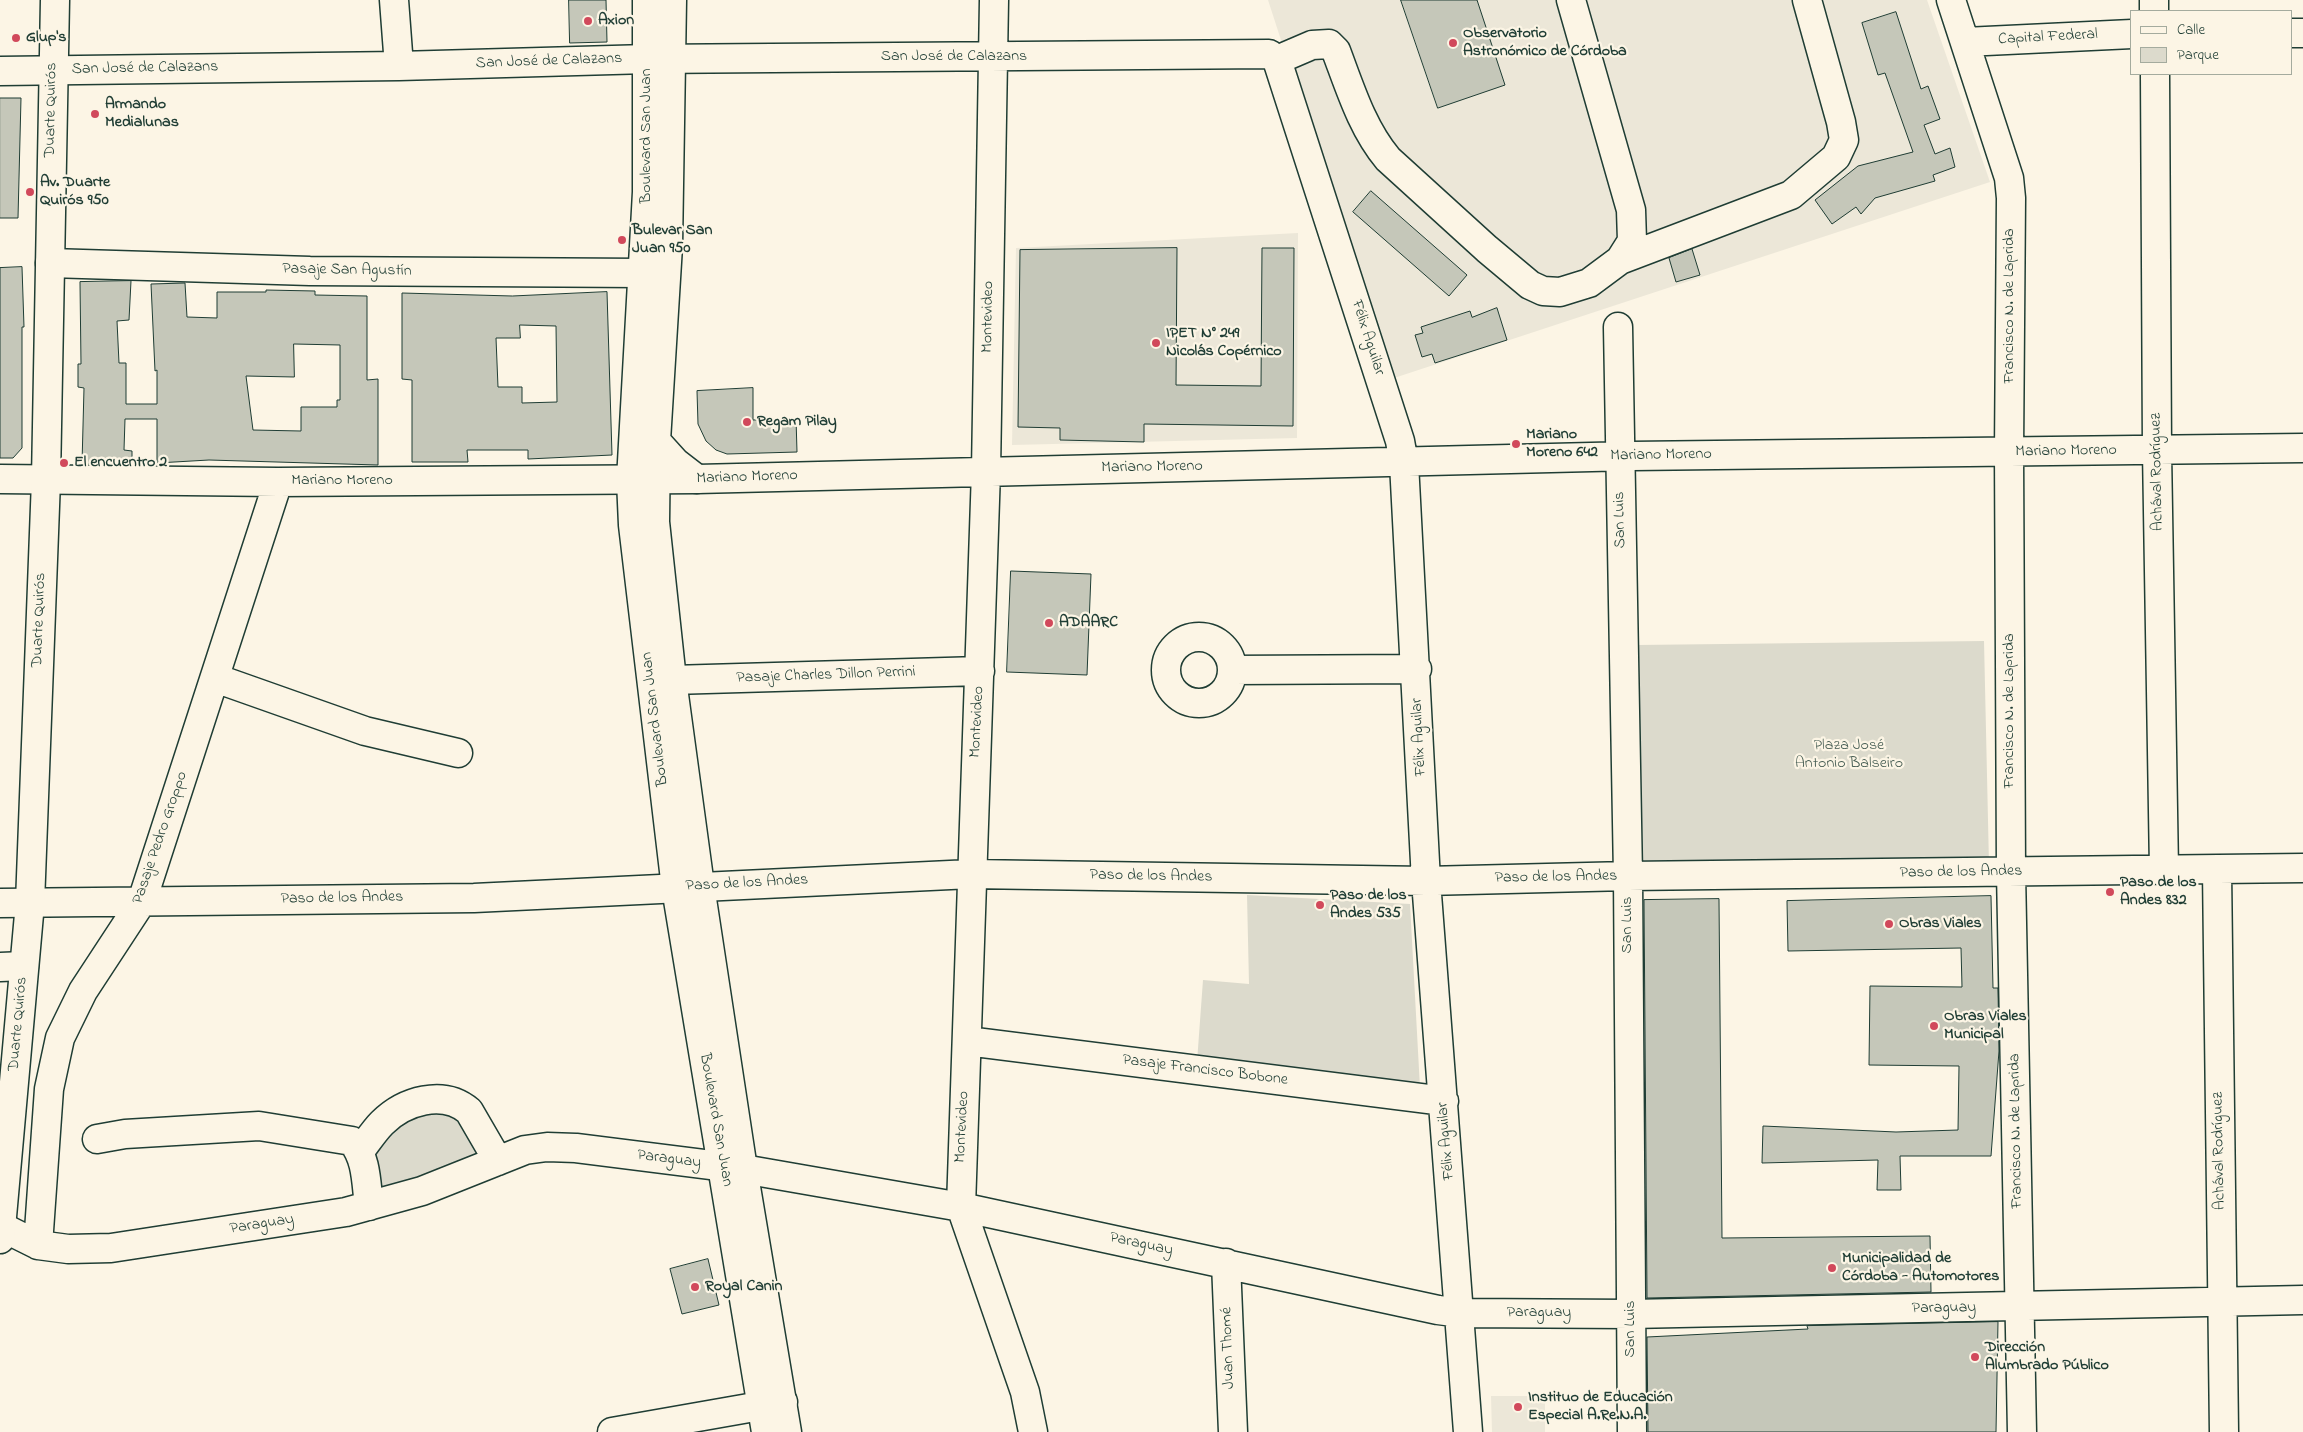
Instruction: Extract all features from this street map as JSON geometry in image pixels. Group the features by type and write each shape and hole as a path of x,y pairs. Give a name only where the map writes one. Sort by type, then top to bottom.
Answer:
{"street":[{"name":"Duarte Quirós","path":"0,1230 12,967 30,903 46,480 52,70 55,0"},
{"path":"394,0 399,66"},
{"name":"Boulevard San Juan","path":"647,0 660,58 668,246 656,441 643,480 633,525 688,887 773,1404 787,1432"},
{"name":"Boulevard San Juan","path":"672,0 660,58 647,192 644,273 643,480 655,522 672,680 688,887"},
{"name":"Montevideo","path":"994,0 986,471 961,1207 1025,1392 1032,1432"},
{"path":"1571,0 1631,210 1632,241 1620,260"},
{"path":"1277,60 1312,45 1329,44 1336,51 1366,126 1376,145 1487,249 1530,285 1543,291 1560,292 1589,283 1620,260 1791,195 1836,157 1844,140 1841,122 1807,0"},
{"name":"Francisco N. de Laprida","path":"1951,0 2009,178 2011,872 2022,1432"},
{"name":"Capital Federal","path":"1965,42 2130,34"},
{"name":"San José de Calazans","path":"0,71 399,66 660,58 1269,54 1277,60"},
{"name":"Félix Aguilar","path":"1277,60 1400,441 1404,463 1417,669 1426,881 1461,1313 1468,1432"},
{"name":"Achával Rodríguez","path":"2155,75 2157,451 2164,870"},
{"name":"Pasaje San Agustín","path":"50,263 310,271 644,273"},
{"name":"San Luis","path":"1618,327 1628,876 1632,1432"},
{"path":"656,441 675,462 697,479"},
{"name":"Mariano Moreno","path":"0,479 278,482 643,480 1404,463 1620,456 2303,448"},
{"name":"Pasaje Pedro Groppo","path":"38,1245 49,1089 60,1038 82,991 142,901 278,482"},
{"path":"1232,670 1417,669"},
{"name":"Pasaje Charles Dillon Perrini","path":"672,680 980,671"},
{"path":"215,678 365,731 458,753"},
{"name":"Paso de los Andes","path":"0,903 474,898 971,874 1426,881 1628,876 2303,868"},
{"name":"Achával Rodríguez","path":"2217,870 2224,1432"},
{"name":"Pasaje Francisco Bobone","path":"967,1041 1444,1101"},
{"path":"360,1151 382,1123 399,1110 419,1102 443,1099 462,1105 469,1111 498,1161"},
{"path":"97,1139 125,1134 259,1126 352,1141 360,1151 369,1206"},
{"name":"Paraguay","path":"0,1230 38,1245 68,1249 111,1248 346,1212 422,1191 525,1150 547,1147 576,1148 733,1168 961,1207 1438,1310 1461,1313 1631,1314 2303,1300"},
{"name":"Juan Thomé","path":"1226,1263 1232,1432"},
{"path":"612,1432 773,1404"},
{"name":"Boulevard San Juan","path":"766,1432 773,1404"}],"shaded area":[{"path":"1268,0 1927,0 1990,182 1391,379"},
{"name":"IPET N° 249 Nicolás Copérnico","path":"1298,233 1297,438 1012,445 1016,248"},
{"name":"Instituo de Educación Especial A.Re.N.A.","path":"1491,1396 1545,1396 1545,1432 1492,1432"}],"green space":[{"name":"Plaza José Antonio Balseiro","path":"1984,641 1989,865 1638,870 1637,645"},
{"path":"1247,895 1410,904 1420,1088 1197,1062 1203,980 1249,984"},
{"path":"422,1112 446,1112 461,1123 482,1158 384,1191 374,1160 378,1144 383,1137 399,1125"}],"building":[{"name":"Axion","path":"569,0 606,0 607,42 570,43"},
{"name":"Observatorio Astronómico de Córdoba","path":"1401,0 1477,0 1505,85 1438,108"},
{"path":"1896,12 1921,89 1928,86 1940,119 1924,125 1935,154 1950,148 1955,167 1933,175 1935,181 1875,198 1861,214 1856,207 1832,224 1815,200 1858,166 1913,152 1885,73 1878,75 1862,23"},
{"path":"0,98 21,98 18,218 0,218"},
{"path":"1371,191 1467,275 1449,296 1353,212"},
{"name":"IPET N° 249 Nicolás Copérnico","path":"1177,248 1176,385 1261,386 1262,248 1294,248 1293,426 1144,424 1144,442 1060,440 1060,428 1018,427 1020,250"},
{"path":"1692,249 1700,275 1676,282 1669,258"},
{"path":"22,267 24,327 22,327 22,448 13,458 0,458 0,268"},
{"path":"131,281 129,320 117,321 119,363 126,363 126,404 157,404 157,370 155,371 151,284 185,283 187,317 217,318 217,292 315,291 315,295 367,296 367,380 378,379 378,465 209,460 157,463 157,419 125,419 124,450 132,451 132,465 82,464 84,388 78,387 78,364 81,364 80,282","holes":["294,344 340,345 340,400 337,400 337,407 301,407 301,431 253,430 246,376 294,377"]},
{"path":"607,292 612,455 528,459 528,450 467,450 468,462 412,462 412,380 402,379 402,293 512,296","holes":["520,325 556,326 557,402 522,403 522,387 498,387 496,338 520,338"]},
{"path":"1497,308 1507,340 1435,363 1432,354 1422,357 1415,335 1423,333 1421,327 1470,311 1472,317"},
{"name":"Regam Pilay","path":"753,388 753,420 796,418 797,452 727,454 716,450 706,441 698,424 697,391"},
{"name":"ADAARC","path":"1011,571 1091,574 1087,675 1007,672"},
{"path":"1991,896 1993,988 1998,988 1999,1051 1991,1156 1900,1156 1901,1190 1877,1190 1878,1160 1762,1163 1763,1126 1896,1132 1958,1130 1959,1066 1869,1065 1870,986 1962,987 1961,948 1788,951 1787,901"},
{"path":"1719,899 1722,1238 1930,1236 1931,1292 1647,1298 1644,900"},
{"name":"Royal Canin","path":"708,1259 719,1305 682,1314 670,1269"},
{"path":"1998,1322 1996,1432 1648,1432 1647,1337 1808,1329 1807,1326"}],"place":[{"name":"Axion","path":"588,21"},
{"name":"Glup's","path":"16,38"},
{"name":"Observatorio Astronómico de Córdoba","path":"1453,43"},
{"name":"Armando Medialunas","path":"95,114"},
{"name":"Av. Duarte Quirós 950","path":"30,192"},
{"name":"Bulevar San Juan 950","path":"622,240"},
{"name":"IPET N° 249 Nicolás Copérnico","path":"1156,343"},
{"name":"Regam Pilay","path":"747,422"},
{"name":"Mariano Moreno 642","path":"1516,444"},
{"name":"El encuentro 2","path":"64,463"},
{"name":"ADAARC","path":"1049,623"},
{"name":"Paso de los Andes 832","path":"2110,892"},
{"name":"Paso de los Andes 535","path":"1320,905"},
{"name":"Obras Viales","path":"1889,924"},
{"name":"Obras Viales Municipal","path":"1934,1026"},
{"name":"Municipalidad de Córdoba - Automotores","path":"1832,1268"},
{"name":"Royal Canin","path":"695,1287"},
{"name":"Dirección Alumbrado Público","path":"1975,1357"},
{"name":"Instituo de Educación Especial A.Re.N.A.","path":"1518,1407"}]}
